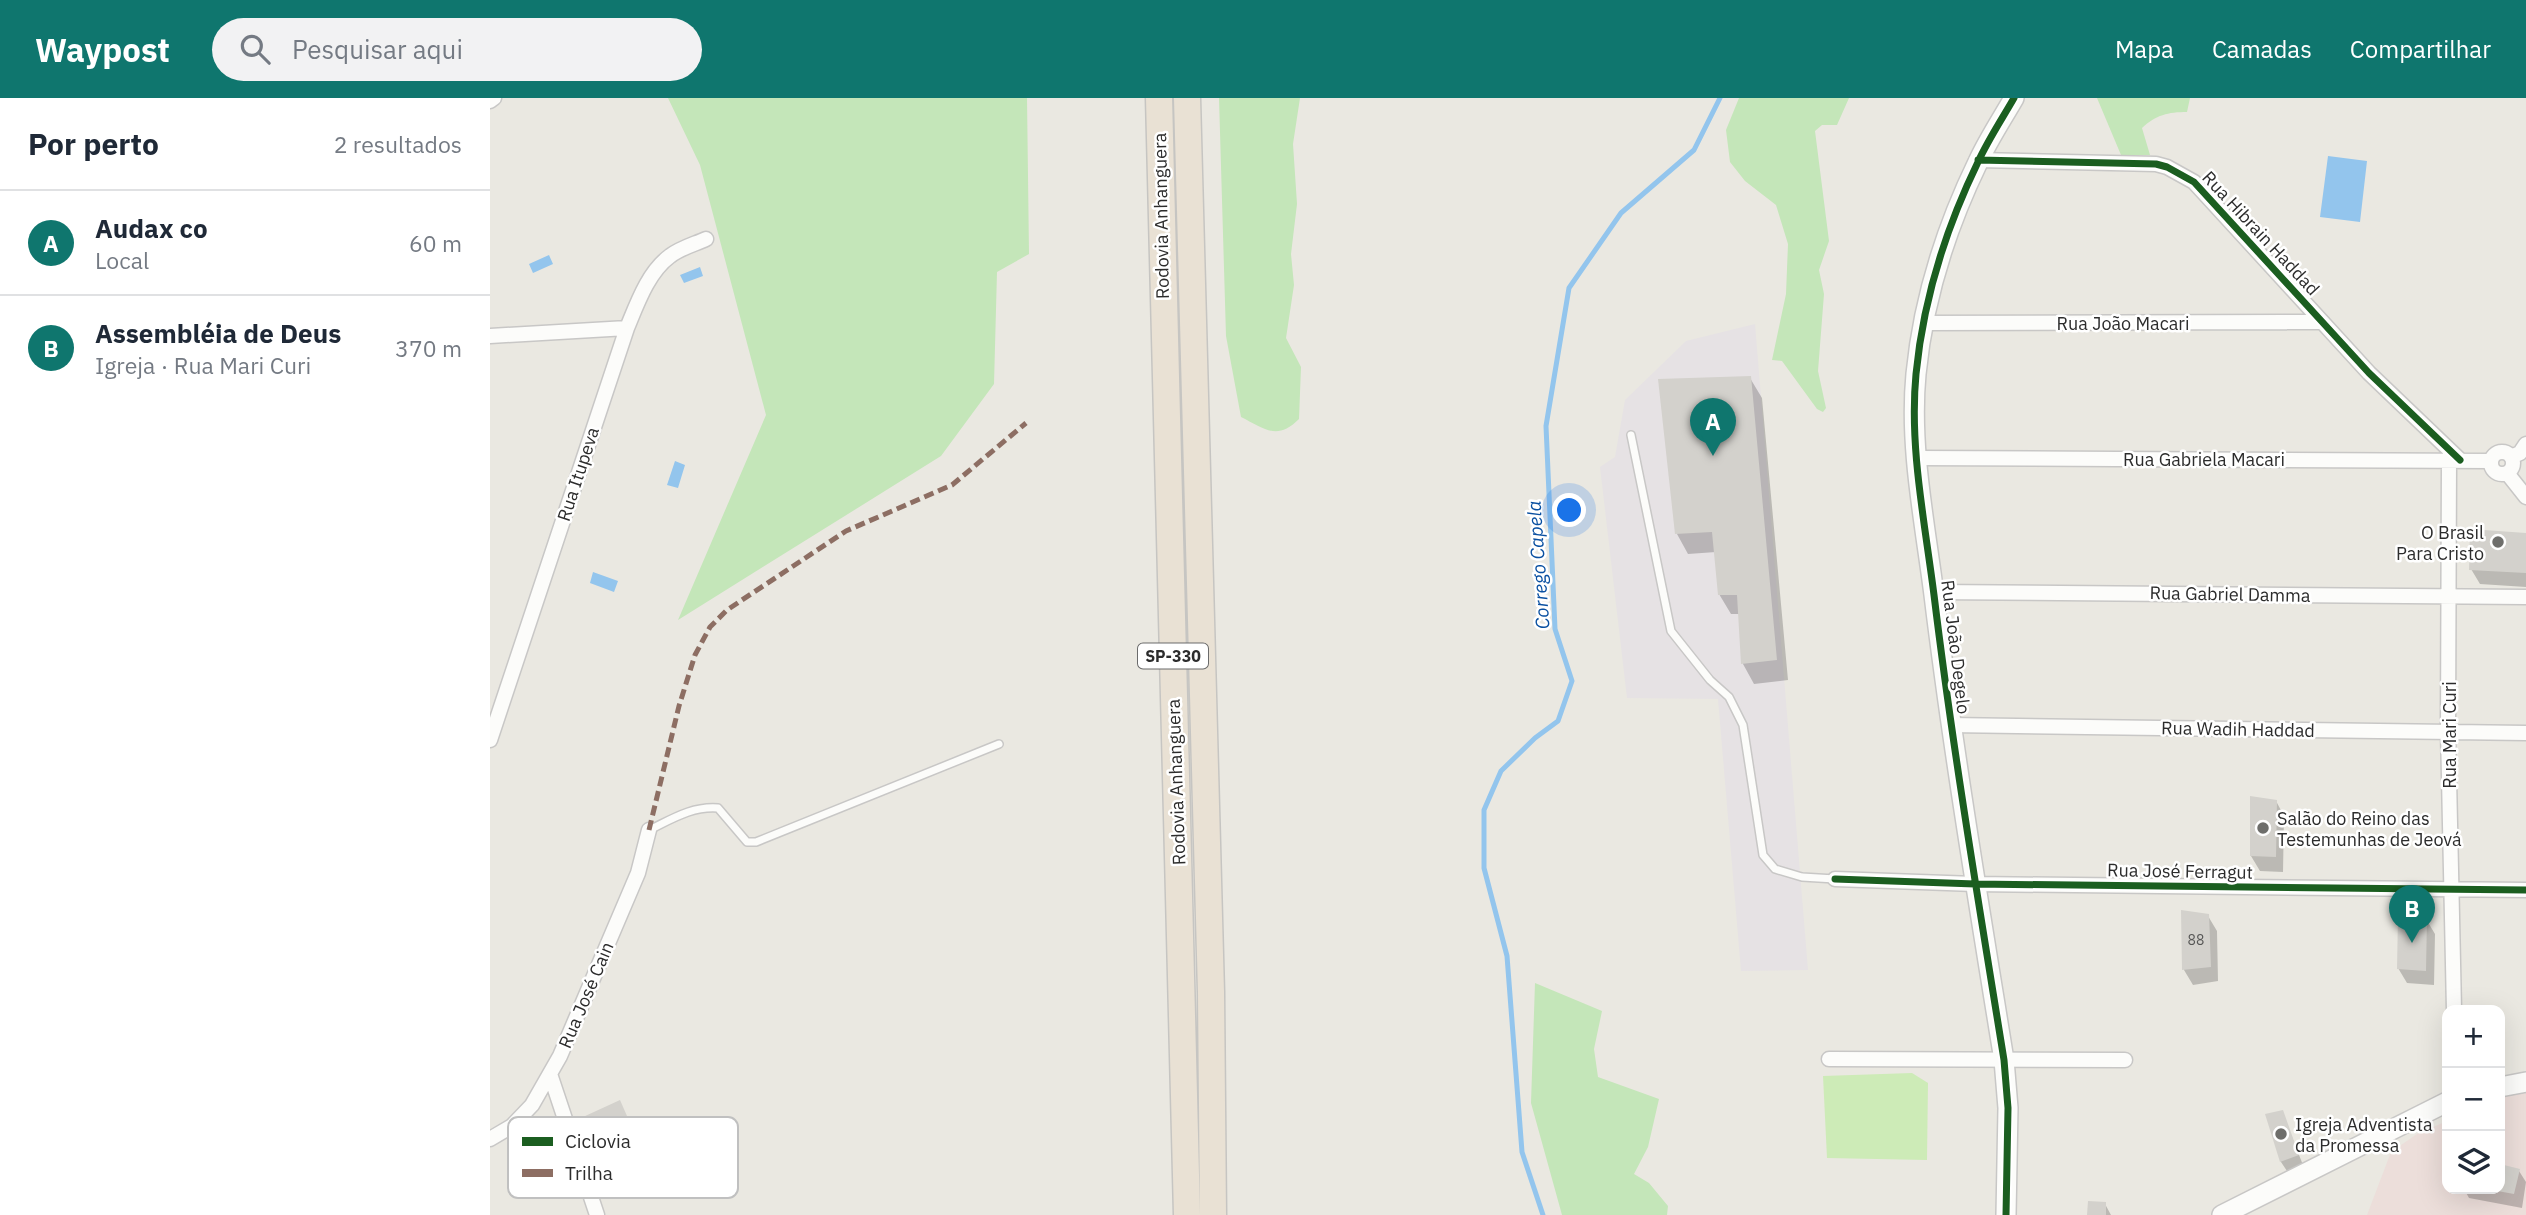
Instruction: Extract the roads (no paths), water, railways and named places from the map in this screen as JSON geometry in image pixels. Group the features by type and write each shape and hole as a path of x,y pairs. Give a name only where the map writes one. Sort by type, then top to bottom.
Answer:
{"highway":[{"name":"Rodovia Anhanguera","path":"1159,98 1187,1215"},
{"name":"Rodovia Anhanguera","path":"1187,98 1211,992 1213,1215"}],"street":[{"name":"Rua João Degelo","path":"2006,1215 2008,1108 2004,1060 1950,725 1917,458 1916,385 1924,323 1934,280 1957,208 1979,160 2014,98"},
{"name":"Rua Hibrain Haddad","path":"1979,160 2156,164 2174,170 2194,182 2322,323 2454,460"},
{"name":"Rua Itupeva","path":"491,736 626,328 656,270 671,255 706,239"},
{"name":"Rua João Macari","path":"1924,323 2322,323"},
{"path":"490,336 626,328"},
{"path":"2511,457 2520,453 2526,444"},
{"path":"2498,452 2511,457 2512,468 2507,473 2494,471 2491,461 2498,452"},
{"name":"Rua Gabriela Macari","path":"1917,458 2491,461"},
{"name":"Rua Mari Curi","path":"2454,460 2448,731 2454,1005"},
{"path":"2507,473 2526,497"},
{"name":"Rua Gabriel Damma","path":"1933,592 2526,597"},
{"name":"Rua Wadih Haddad","path":"1950,725 2526,733"},
{"name":"Rua José Cain","path":"521,1117 532,1105 550,1074 638,873 649,830"},
{"name":"Rua José Ferragut","path":"1835,879 1975,884 2526,890"},
{"path":"1829,1059 2125,1060"},
{"path":"550,1074 564,1117"},
{"path":"2505,1086 2526,1082"},
{"path":"2222,1215 2442,1105"},
{"name":"Rua José Cain","path":"490,1139 508,1128"},
{"path":"591,1198 597,1215"}],"lane":[{"path":"1630,435 1671,631 1710,680 1729,697 1743,724 1763,855 1774,869 1802,877 1835,879"},
{"path":"649,830 684,813 706,807 718,808 747,842 756,842 999,744"}],"water":[{"path":"2328,156 2367,161 2360,222 2320,217"},
{"path":"549,255 553,264 533,273 529,264"},
{"path":"700,267 703,276 684,283 680,275"},
{"path":"675,461 685,465 678,488 667,485"},
{"path":"593,572 618,581 614,592 590,583"}],"waterway":[{"name":"Corrego Capela","path":"1543,1215 1522,1152 1507,956 1484,868 1484,810 1501,771 1535,738 1558,721 1572,681 1555,629 1546,426 1569,288 1621,213 1694,150 1720,98"}],"place":[{"name":"Audax co","path":"1713,456"},
{"name":"O Brasil Para Cristo","path":"2498,542"},
{"name":"Salão do Reino das Testemunhas de Jeová","path":"2263,828"},
{"name":"Assembléia de Deus","path":"2412,943"},
{"name":"Igreja Adventista da Promessa","path":"2281,1134"}]}
